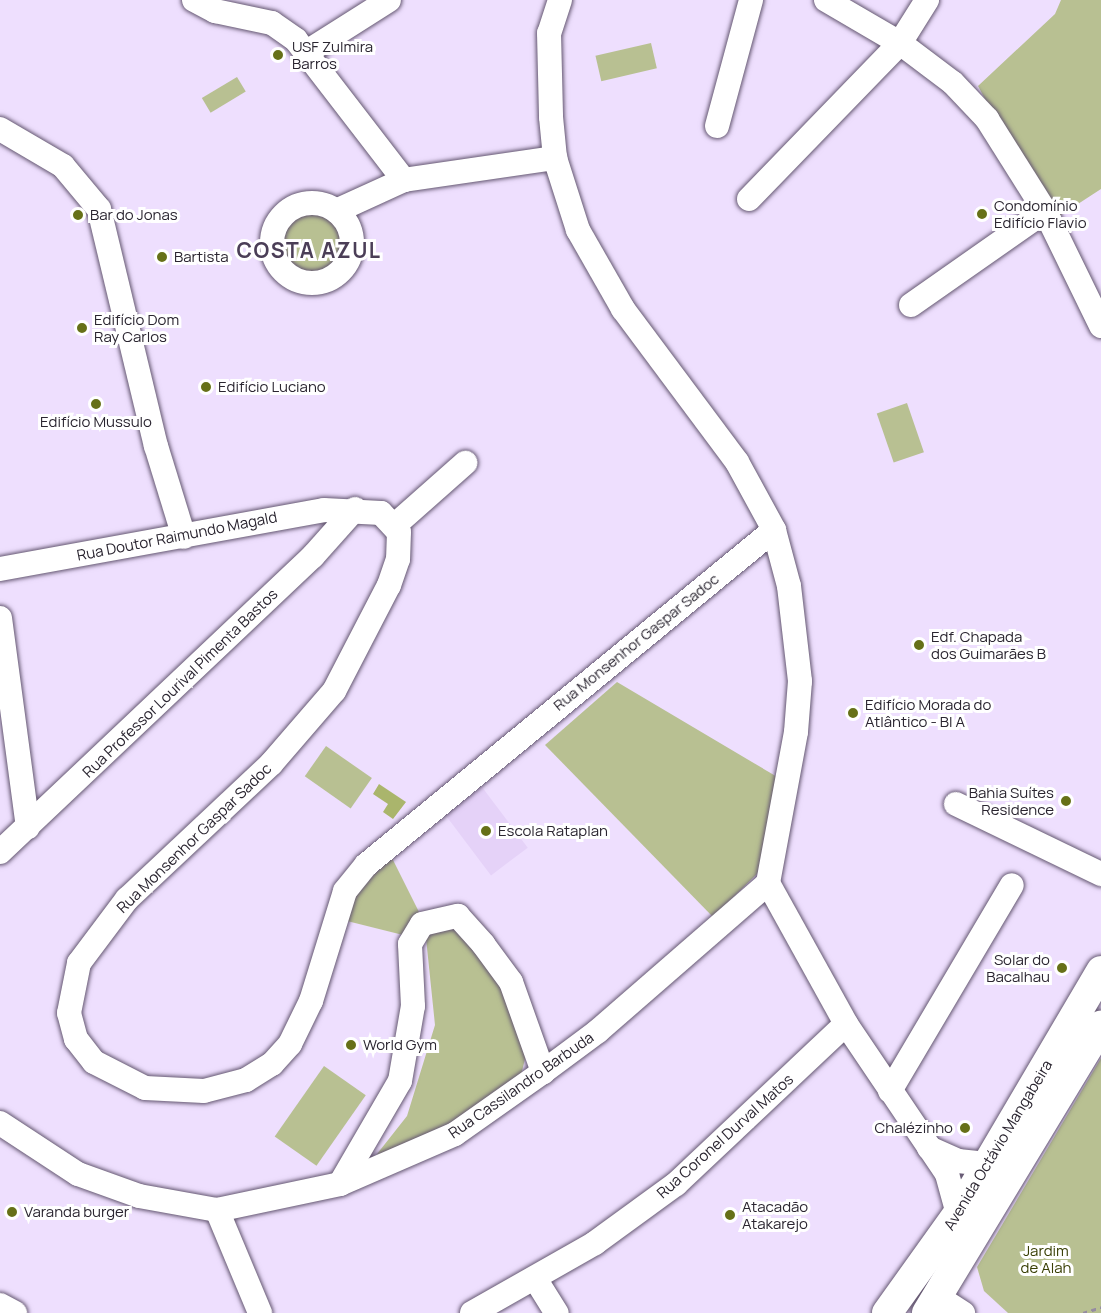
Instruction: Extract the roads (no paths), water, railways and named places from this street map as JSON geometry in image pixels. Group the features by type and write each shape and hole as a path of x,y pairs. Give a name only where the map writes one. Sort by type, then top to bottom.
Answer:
{"main road":[{"name":"Avenida Octávio Mangabeira","path":"887,1313 958,1214 1101,971"},
{"name":"Avenida Octávio Mangabeira","path":"933,1305 1101,1026"}],"street":[{"path":"194,0 239,8 272,23 307,52 405,180"},
{"path":"307,52 389,0"},
{"path":"717,126 751,0"},
{"path":"826,0 900,43 953,83 987,119 1045,211 1101,326"},
{"path":"749,199 900,43 927,0"},
{"path":"557,5 548,68 555,158 578,230 623,309 737,462 774,530 789,586 800,681 786,805 768,883 846,1024 947,1174 958,1214"},
{"path":"0,129 63,166 99,209 156,446 184,537"},
{"path":"336,211 405,180 555,158"},
{"path":"911,304 1045,211"},
{"path":"355,509 381,513 395,525 465,463"},
{"name":"Rua Doutor Raimundo Magald","path":"0,569 184,537 300,512 355,509"},
{"name":"Rua Professor Lourival Pimenta Bastos","path":"0,852 313,556 355,509"},
{"name":"Rua Monsenhor Gaspar Sadoc","path":"395,525 401,545 395,568 334,691 272,764 127,899 79,963 69,1013 76,1038 94,1062 119,1079 145,1088 204,1091 246,1080 272,1064 303,1023 338,907 355,876 774,530"},
{"path":"0,618 28,827"},
{"path":"956,804 1101,874"},
{"name":"Rua Cassilandro Barbuda","path":"0,1123 78,1174 140,1196 217,1209 340,1184 455,1134 598,1031 768,883"},
{"path":"890,1091 1012,885"},
{"path":"340,1184 400,1081 413,1006 410,944 423,924 458,916 483,944 511,982 543,1072"},
{"name":"Rua Coronel Durval Matos","path":"472,1313 536,1280 676,1184 846,1024"},
{"path":"929,1148 958,1161 987,1164"},
{"path":"217,1209 260,1313"},
{"path":"536,1280 557,1313"},
{"path":"0,1305 15,1313"},
{"path":"933,1305 963,1313"}],"place":[{"name":"USF Zulmira Barros","path":"278,55"},
{"name":"Condomínio Edifício Flavio","path":"982,214"},
{"name":"Bar do Jonas","path":"78,215"},
{"name":"Bartista","path":"162,257"},
{"name":"Edifício Dom Ray Carlos","path":"82,328"},
{"name":"Edifício Luciano","path":"206,387"},
{"name":"Edifício Mussulo","path":"96,404"},
{"name":"Edf. Chapada dos Guimarães B","path":"919,645"},
{"name":"Edifício Morada do Atlântico - Bl A","path":"853,713"},
{"name":"Bahia Suítes Residence","path":"1066,801"},
{"name":"Escola Rataplan","path":"486,831"},
{"name":"Solar do Bacalhau","path":"1062,968"},
{"name":"World Gym","path":"351,1045"},
{"name":"Chalézinho","path":"965,1128"},
{"name":"Varanda burger","path":"12,1212"},
{"name":"Atacadão Atakarejo","path":"730,1215"}],"district":[{"name":"COSTA AZUL","path":"309,250"}],"park label":[{"name":"Jardim de Alah","path":"1046,1258"}]}
